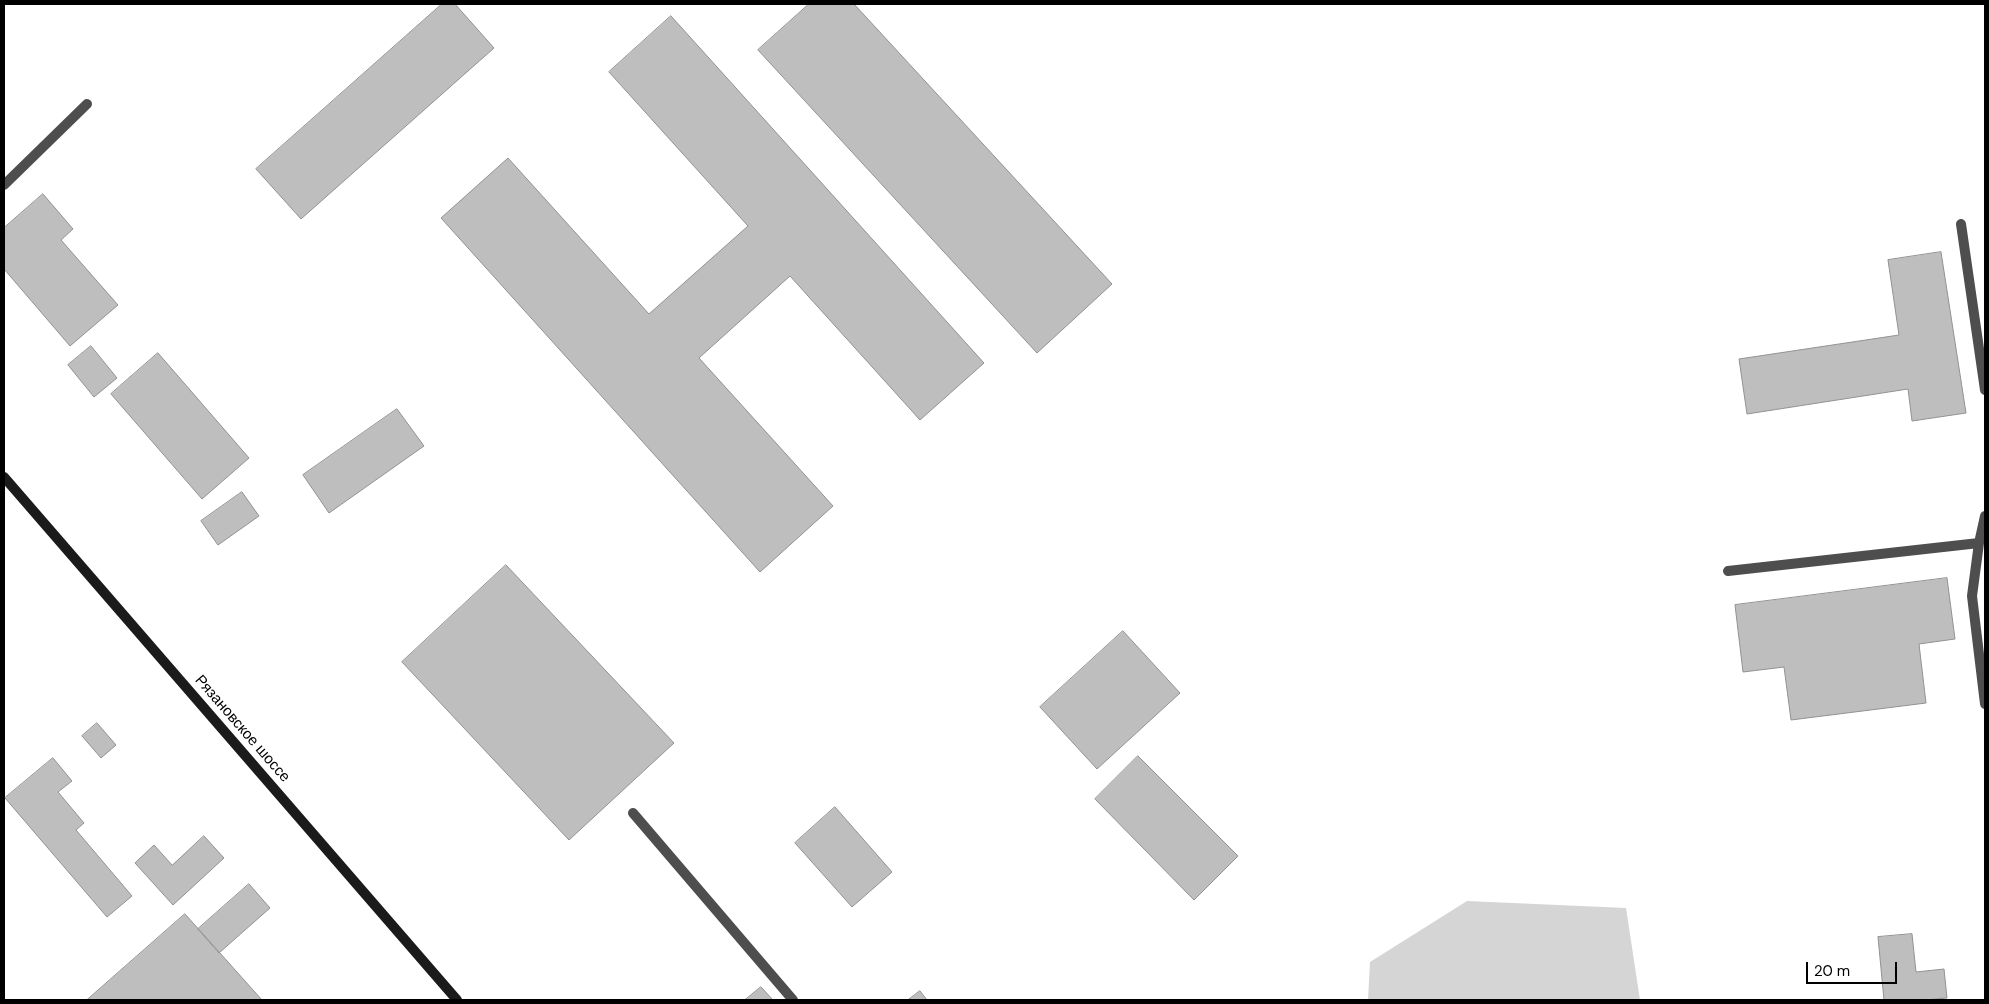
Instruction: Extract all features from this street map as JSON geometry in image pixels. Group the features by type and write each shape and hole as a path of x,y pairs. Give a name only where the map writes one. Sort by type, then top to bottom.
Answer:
{"main road":[{"name":"Рязановское шоссе","path":"4,477 457,1000"}],"lane":[{"path":"4,185 87,104"},
{"path":"1961,224 1985,390"},
{"path":"1985,516 1979,543 1972,596 1985,704"},
{"path":"1728,571 1979,543"},
{"path":"633,813 793,1000"}],"shaded area":[{"path":"1467,901 1626,908 1640,1000 1368,1000 1370,962"}],"building":[{"path":"442,4 455,4 494,48 301,219 256,169"},
{"path":"809,4 854,4 1112,284 1037,353 758,50"},
{"path":"671,16 984,363 920,420 790,276 699,358 833,506 760,572 441,218 508,158 649,314 748,226 609,72"},
{"path":"43,194 73,229 61,240 118,305 70,346 4,269 4,228"},
{"path":"1941,252 1966,413 1912,421 1908,389 1747,414 1739,359 1899,335 1888,260"},
{"path":"91,346 117,378 94,397 68,365"},
{"path":"158,353 249,458 202,499 111,394"},
{"path":"397,409 424,446 329,513 303,475"},
{"path":"242,492 259,516 218,545 201,521"},
{"path":"506,565 674,743 569,840 402,662"},
{"path":"1947,578 1955,639 1919,644 1926,703 1791,720 1784,667 1743,672 1735,605"},
{"path":"1123,631 1180,693 1097,769 1040,707"},
{"path":"97,723 116,745 101,758 82,736"},
{"path":"1138,756 1238,856 1194,900 1095,799"},
{"path":"53,758 72,781 58,792 84,823 76,830 132,896 107,917 5,798"},
{"path":"835,807 892,872 852,907 795,843"},
{"path":"204,836 224,858 173,905 135,863 154,845 172,865"},
{"path":"249,884 270,908 219,953 198,929"},
{"path":"185,914 262,1000 87,1000"},
{"path":"1912,934 1916,972 1944,969 1947,998 1884,1000 1878,937"},
{"path":"761,987 773,1000 745,1000"},
{"path":"920,991 927,1000 908,1000"}]}
